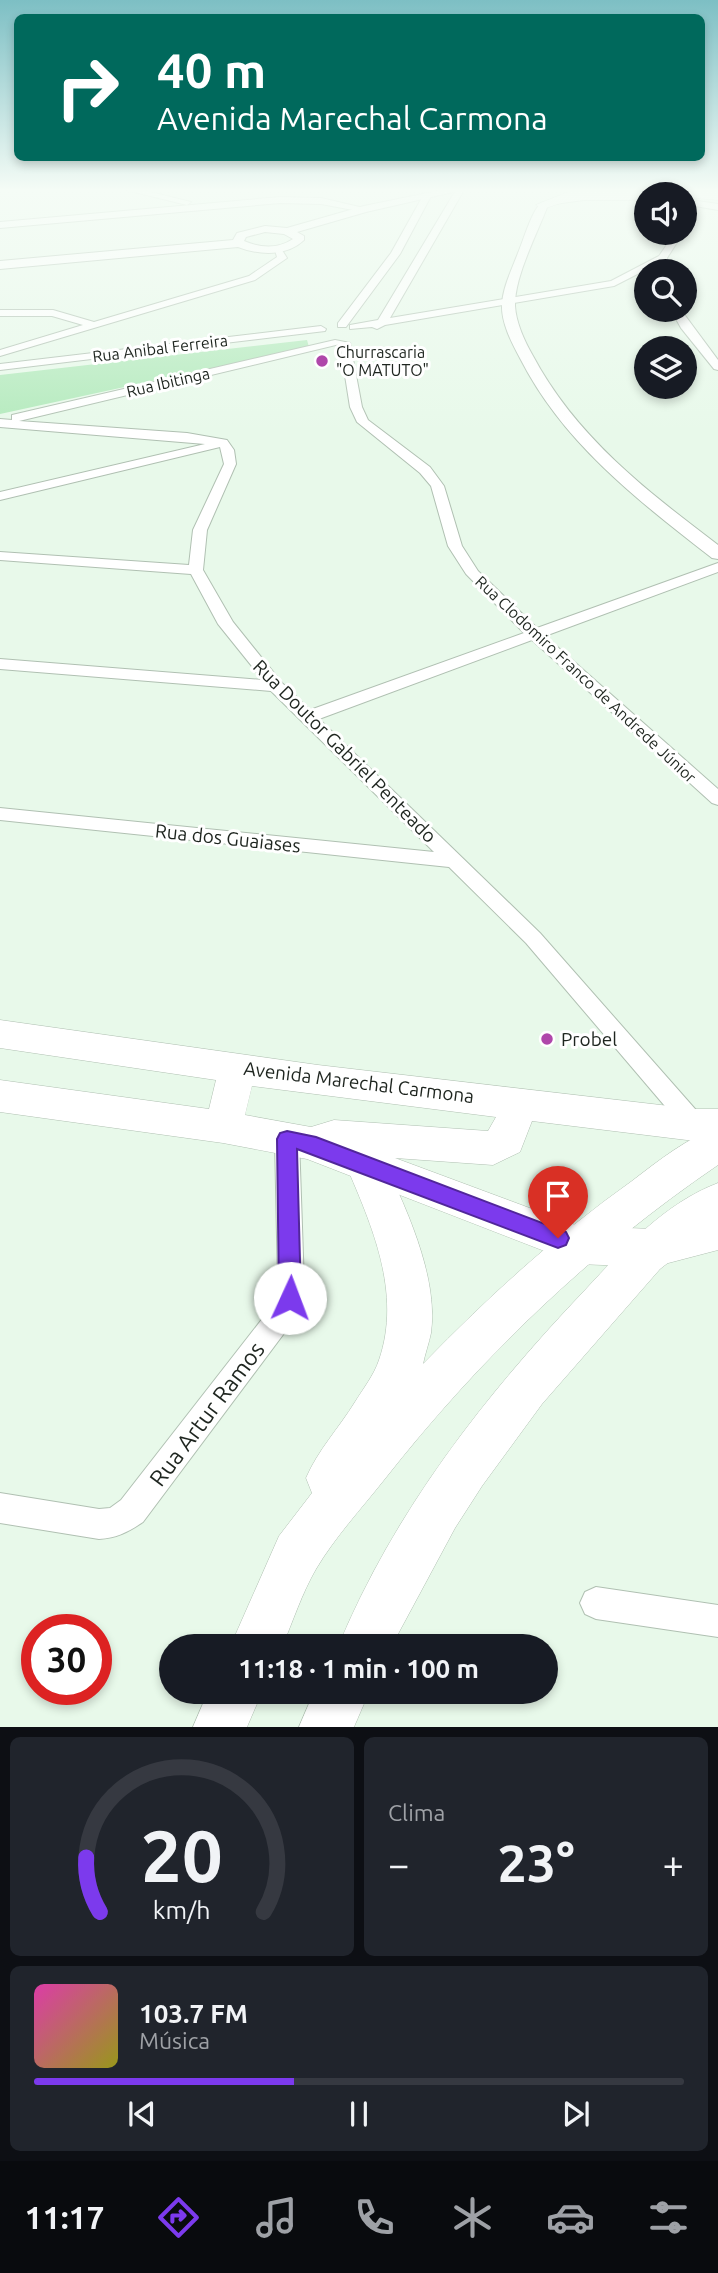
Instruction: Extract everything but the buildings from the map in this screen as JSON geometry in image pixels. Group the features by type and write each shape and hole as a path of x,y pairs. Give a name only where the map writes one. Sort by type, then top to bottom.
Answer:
{"main road":[{"name":"Avenida Marechal Carmona","path":"0,1034 318,1080 520,1103 710,1131"},
{"path":"223,1127 238,1067"},
{"path":"0,1096 223,1127 298,1141 578,1245 653,1248 718,1231"},
{"path":"298,1141 334,1137 493,1148 506,1140 520,1103"},
{"path":"262,1634 298,1553 368,1461 428,1392 578,1245 690,1161 710,1131"},
{"path":"298,1553 305,1514 365,1430 398,1372 409,1331 408,1295 398,1240 366,1165"},
{"path":"370,1634 394,1582 455,1481 512,1402 554,1353 653,1248 718,1201"},
{"path":"220,1727 230,1704"},
{"path":"326,1727 337,1704"}],"street":[{"path":"0,353 252,278 263,271"},
{"path":"351,341 363,331 348,326 384,271"},
{"path":"321,330 318,332 319,338 351,341 382,322 412,271"},
{"path":"520,271 509,303 526,357 555,407 606,463 718,554"},
{"name":"Rua Anibal Ferreira","path":"0,367 321,330 509,303 614,284 639,271"},
{"path":"614,284 634,284"},
{"path":"0,313 53,313 94,326"},
{"path":"684,322 718,367"},
{"name":"Rua Ibitinga","path":"0,422 351,341"},
{"name":"Rua Clodomiro Franco de Andrede Júnior","path":"351,341 356,407 363,422 425,470 437,486 455,546 472,574 534,634 718,799"},
{"path":"700,344 718,344"},
{"path":"0,422 187,437 223,443 228,450 230,464 200,530 196,570 0,556"},
{"path":"0,496 223,443"},
{"path":"308,717 718,567"},
{"name":"Rua Doutor Gabriel Penteado","path":"196,570 226,624 276,686 533,938 710,1131"},
{"path":"0,664 276,686"},
{"name":"Rua dos Guaiases","path":"0,814 457,861"},
{"name":"Rua Artur Ramos","path":"0,1508 99,1524 115,1523 132,1511 285,1311 291,1284 298,1141"},
{"path":"596,1604 718,1621"}],"green space":[{"path":"307,340 309,347 0,414 0,375"}],"place":[{"name":"Churrascaria \"O MATUTO\"","path":"322,361"},
{"name":"Probel","path":"547,1039"}],"route":[{"path":"290,1298 287,1139 309,1143 558,1238"}]}
